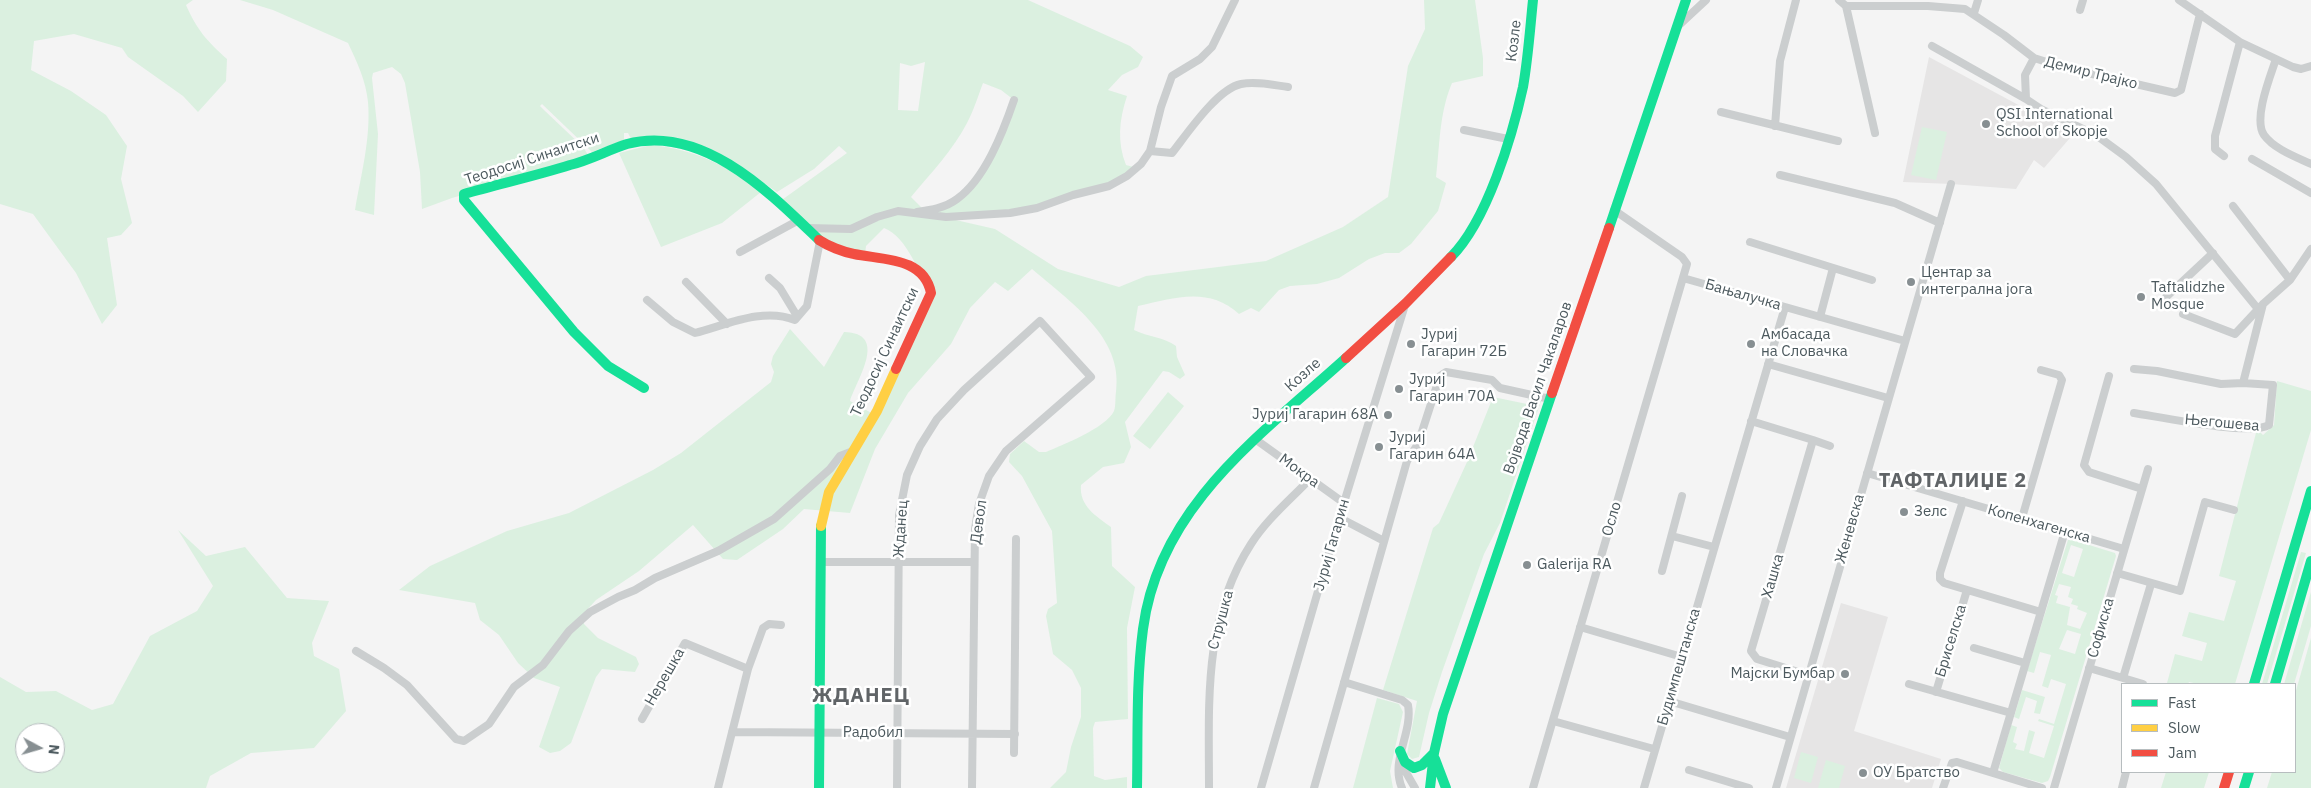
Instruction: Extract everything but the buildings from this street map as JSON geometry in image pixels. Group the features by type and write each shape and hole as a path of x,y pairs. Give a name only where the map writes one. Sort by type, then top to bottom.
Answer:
{"street":[{"path":"912,212 926,216 946,217 1010,213 1037,208 1073,195 1109,186 1127,176 1142,164 1150,151 1161,107 1172,76 1200,59 1212,47 1235,0"},
{"name":"Козле","path":"1137,788 1139,664 1143,628 1154,582 1170,543 1193,506 1219,474 1255,439 1406,303 1454,255 1471,232 1495,179 1523,85 1533,0"},
{"name":"Војвода Васил Чакаларов","path":"1430,788 1434,753 1454,681 1686,0"},
{"path":"1677,27 1706,0"},
{"path":"1775,126 1780,61 1796,0"},
{"path":"1839,0 1846,6 1875,133"},
{"path":"1974,14 1978,0"},
{"path":"2080,10 2083,0"},
{"path":"2179,0 2240,42 2297,69 2311,66"},
{"name":"Демир Трајко","path":"1846,6 1895,3 1949,6 1965,9 2034,58 2066,68 2178,93 2181,90 2200,14"},
{"path":"2224,156 2215,149 2215,136 2240,42"},
{"path":"1932,46 2026,99 2041,110 2096,135 2126,157 2156,184 2212,254 2260,306"},
{"path":"2026,99 2025,75 2034,58"},
{"path":"2276,59 2261,113 2261,129 2271,142 2311,164"},
{"path":"1150,151 1172,153 1199,117 1230,88 1240,84 1259,83 1288,87"},
{"path":"807,228 851,229 892,212 912,212 948,204 967,190 996,145 1014,100"},
{"path":"1721,112 1838,142"},
{"path":"1464,130 1508,139"},
{"name":"Теодосиј Синаитски","path":"644,388 608,366 574,332 464,200 464,194 572,165 628,144 661,141 692,148 728,163 758,184 820,241 852,254 901,262 916,268 924,275 931,288 928,301 877,411 829,492 824,509 821,526 819,788"},
{"path":"2252,159 2311,193"},
{"path":"1780,175 1895,204 1940,222"},
{"name":"Женевска","path":"1776,788 1950,184"},
{"path":"2232,206 2290,280"},
{"path":"1614,210 1682,257 1687,264 1683,278"},
{"path":"740,252 799,220"},
{"path":"647,300 673,322 695,333 755,317 776,315 795,320 808,306 820,241"},
{"path":"1750,242 1872,280"},
{"path":"2184,314 2235,334 2260,306 2290,280 2311,249"},
{"path":"2166,297 2212,254"},
{"path":"1820,317 1833,268"},
{"path":"769,278 780,288 798,316"},
{"name":"Бањалучка","path":"1683,278 1905,341"},
{"name":"Осло","path":"1533,788 1683,278"},
{"path":"686,282 727,324"},
{"name":"Јуриј Гагарин","path":"1261,788 1344,503 1406,303"},
{"path":"2243,382 2260,306"},
{"name":"Будимпештанска","path":"1644,788 1785,307"},
{"name":"Девол","path":"972,788 974,562 975,529 979,504 989,476 1006,451 1091,377 1040,322"},
{"name":"Жданец","path":"897,788 899,515 907,475 920,446 937,419 964,390 1040,322"},
{"path":"1768,364 1888,398"},
{"name":"Његошева","path":"2134,369 2164,372 2221,384 2243,382 2273,385 2269,425 2261,430 2134,413"},
{"path":"2022,518 2062,380 2061,376 2041,370"},
{"path":"1314,788 1408,457 1418,444 1440,376 1446,372 1492,380 1500,388 1550,400"},
{"path":"2109,376 2084,465 2090,472 2142,489"},
{"path":"1751,421 1830,446"},
{"name":"Мокра","path":"1255,439 1344,503"},
{"name":"Хашка","path":"1808,675 1757,658 1751,651 1813,440"},
{"path":"356,651 407,685 456,739 464,741 489,724 514,687 543,665 568,631 590,612 635,590 654,578 718,551 774,519 830,469 840,456 853,451"},
{"name":"Софиска","path":"2054,788 2148,469"},
{"name":"Копенхагенска","path":"1867,473 2124,549"},
{"name":"Струшка","path":"1209,788 1211,660 1222,606 1251,543 1261,529 1310,479"},
{"path":"2254,683 2311,491"},
{"path":"1662,571 1682,496"},
{"name":"Бриселска","path":"1963,501 1940,573 1940,579 1944,583 2041,612"},
{"path":"2117,573 2180,592 2205,502 2234,510"},
{"path":"1340,518 1384,541"},
{"path":"1993,773 2065,531"},
{"path":"1672,536 1714,547"},
{"path":"1014,753 1016,539"},
{"path":"2275,683 2311,561"},
{"path":"821,562 974,562"},
{"path":"2123,678 2151,584"},
{"name":"Бриселска","path":"1936,692 1967,590"},
{"path":"718,788 748,669 763,628 769,624 781,625"},
{"path":"1580,627 1682,657"},
{"name":"Нерешка","path":"642,719 685,643 748,669"},
{"name":"Бриселска","path":"1974,648 2025,663"},
{"path":"2089,668 2140,683"},
{"path":"1344,682 1407,703 1408,715 1398,775 1402,788"},
{"name":"Бриселска","path":"1909,684 2010,713"},
{"path":"1669,700 1790,737"},
{"path":"1553,721 1654,749"},
{"name":"Радобил","path":"732,732 1014,734"},
{"path":"1400,756 1414,768 1426,763 1434,753"},
{"path":"1434,753 1446,788"},
{"path":"1400,756 1415,788"},
{"path":"1943,788 1952,763 1957,762 1993,773 2017,784 2042,788"},
{"path":"1689,770 1749,788"},
{"path":"2122,788 2126,773"},
{"path":"2224,788 2229,773"},
{"path":"2244,788 2249,773"}],"shaded area":[{"name":"QSI International School of Skopje","path":"1929,57 2039,116 2076,131 2044,168 2034,160 2016,189 1903,182"},
{"path":"1841,603 1888,617 1854,731 1941,759 1932,788 1786,788"}],"green space":[{"path":"0,0 193,0 186,5 194,21 208,41 227,59 226,81 198,112 183,96 128,57 122,48 74,34 34,41 31,70 71,91 106,115 127,146 121,179 132,223 121,235 107,238 117,305 102,324 76,273 33,214 0,204"},
{"path":"240,0 1028,0 1130,46 1143,57 1138,67 1122,75 1108,90 1127,96 1121,122 1121,148 1126,165 1137,168 1127,176 1037,208 947,218 995,229 1058,269 1119,287 1146,276 1266,261 1343,227 1388,197 1408,66 1425,29 1424,0 1475,0 1483,58 1483,76 1452,83 1441,129 1436,177 1446,183 1438,211 1411,244 1399,253 1385,253 1369,259 1339,278 1317,284 1290,286 1279,290 1259,312 1251,308 1239,314 1227,305 1215,300 1190,296 1138,306 1134,330 1176,346 1177,357 1185,375 1180,379 1169,372 1163,371 1125,422 1131,447 1124,463 1103,467 1081,485 1081,492 1086,505 1111,527 1112,566 1135,587 1127,628 1128,719 1095,722 1093,728 1094,776 1105,780 1127,777 1127,788 1050,788 1066,772 1071,747 1081,717 1081,688 1072,670 1053,654 1046,616 1048,609 1057,603 1052,531 1022,476 1009,462 1010,454 1024,441 1039,452 1046,452 1093,430 1102,424 1114,411 1116,372 1111,354 1103,337 1077,307 1032,269 1008,291 995,282 970,308 951,344 908,393 875,449 850,513 804,509 783,529 737,560 723,559 693,525 639,571 596,600 584,613 584,624 598,638 636,657 639,664 635,672 602,669 596,677 571,743 560,751 550,753 539,747 560,687 534,678 518,663 499,635 480,620 475,603 399,590 430,566 507,531 569,513 653,470 681,453 771,382 774,372 771,364 773,356 790,329 824,367 844,332 857,334 865,340 868,348 866,359 850,401 875,415 931,293 906,247 884,228 866,246 865,254 838,250 779,202 847,153 839,146 814,169 777,192 727,158 631,139 628,133 624,133 624,140 592,152 542,104 540,106 583,147 590,158 452,198 422,209 420,172 405,83 401,74 392,67 373,73 372,78 378,134 374,215 355,210 365,156 369,116 367,94 358,64 348,43 273,10","holes":["925,62 918,111 898,110 900,63 911,66","983,83 1001,90 1014,100 979,173 948,205 925,211 911,197 955,143 972,113"]},
{"path":"1922,127 1947,132 1936,180 1911,175"},
{"path":"651,145 681,150 709,160 749,182 761,192 722,223 661,247 619,153"},
{"path":"2277,381 2311,391 2311,430 2235,683 2167,683 2175,654 2202,661 2207,643 2182,636 2189,612 2224,621 2236,581 2219,576 2257,429 2263,435 2274,425"},
{"path":"1168,392 1184,406 1150,449 1133,436"},
{"path":"1493,397 1527,404 1529,398 1541,401 1500,523 1484,554 1442,672 1429,713 1419,757 1412,759 1407,754 1417,701 1383,690 1433,528 1439,523 1467,462"},
{"path":"178,530 206,556 245,547 287,598 329,601 312,643 314,656 339,669 346,711 314,748 251,753 210,776 206,788 0,788 0,677 26,692 56,691 92,710 113,704 150,636 197,611 213,586"},
{"path":"2068,540 2115,553 2116,556 2050,777 2048,781 2042,783 2003,772 1999,768 2011,725 2017,727 2013,742 2017,744 2015,749 2024,751 2029,730 2035,732 2029,753 2044,758 2054,726 2038,721 2039,719 2054,724 2066,684 2051,679 2048,688 2042,686 2051,655 2040,652 2034,673 2027,671","holes":["2071,545 2083,549 2074,577 2062,573","2059,584 2071,587 2068,597 2073,599 2071,604 2078,606 2077,609 2087,613 2080,629 2067,625 2070,607 2056,603 2058,596 2055,595","2067,630 2081,634 2075,654 2059,649"]},
{"path":"2301,552 2306,553 2267,683 2262,683"},
{"path":"2311,592 2311,626 2294,683 2284,683"},
{"path":"2311,638 2311,788 2267,788 2272,773 2296,773 2296,690"},
{"path":"2022,690 2045,697 2040,714 2034,713 2037,701 2026,697 2019,719 2014,717"},
{"path":"1377,698 1399,704 1403,712 1390,771 1393,788 1353,788"},
{"path":"1801,752 1818,757 1811,783 1794,778"},
{"path":"1826,760 1845,766 1839,788 1818,788"},
{"path":"2166,773 2209,773 2204,788 2161,788"}],"traffic: fast":[{"path":"1451,257 1464,241 1487,201 1505,153 1523,87 1533,0"},
{"path":"1609,228 1686,0"},
{"path":"644,388 608,366 574,332 464,200 464,194 577,163 627,144 655,140 682,144 708,153 733,167 779,202 819,240"},
{"path":"1137,788 1138,689 1143,629 1153,585 1170,546 1192,510 1219,476 1249,445 1346,358"},
{"path":"1430,788 1434,753 1443,714 1552,393"},
{"path":"2254,683 2311,491"},
{"path":"819,788 821,526"},
{"path":"2275,683 2311,561"},
{"path":"1400,751 1405,762 1414,768 1422,765 1433,754"},
{"path":"1435,759 1446,788"},
{"path":"2244,788 2249,773"}],"traffic: slow":[{"path":"821,526 829,492 877,411 896,369"}],"traffic: jam":[{"path":"1552,393 1609,228"},
{"path":"819,240 831,247 850,253 901,262 911,266 927,281 931,293 896,369"},
{"path":"1346,358 1406,303 1451,257"},
{"path":"2224,788 2229,773"}],"place":[{"name":"QSI International School of Skopje","path":"1986,124"},
{"name":"Центар за интегрална јога","path":"1911,282"},
{"name":"Taftalidzhe Mosque","path":"2141,297"},
{"name":"Јуриј Гагарин 72Б","path":"1411,344"},
{"name":"Амбасада на Словачка","path":"1751,344"},
{"name":"Јуриј Гагарин 70А","path":"1399,389"},
{"name":"Јуриј Гагарин 68А","path":"1388,415"},
{"name":"Јуриј Гагарин 64А","path":"1379,447"},
{"name":"Зелс","path":"1904,512"},
{"name":"Galerija RA","path":"1527,565"},
{"name":"Мајски Бумбар","path":"1845,674"},
{"name":"ОУ Братство","path":"1863,773"}],"district":[{"name":"ТАФТАЛИЏЕ 2","path":"1953,481"},
{"name":"ЖДАНЕЦ","path":"861,696"}]}
